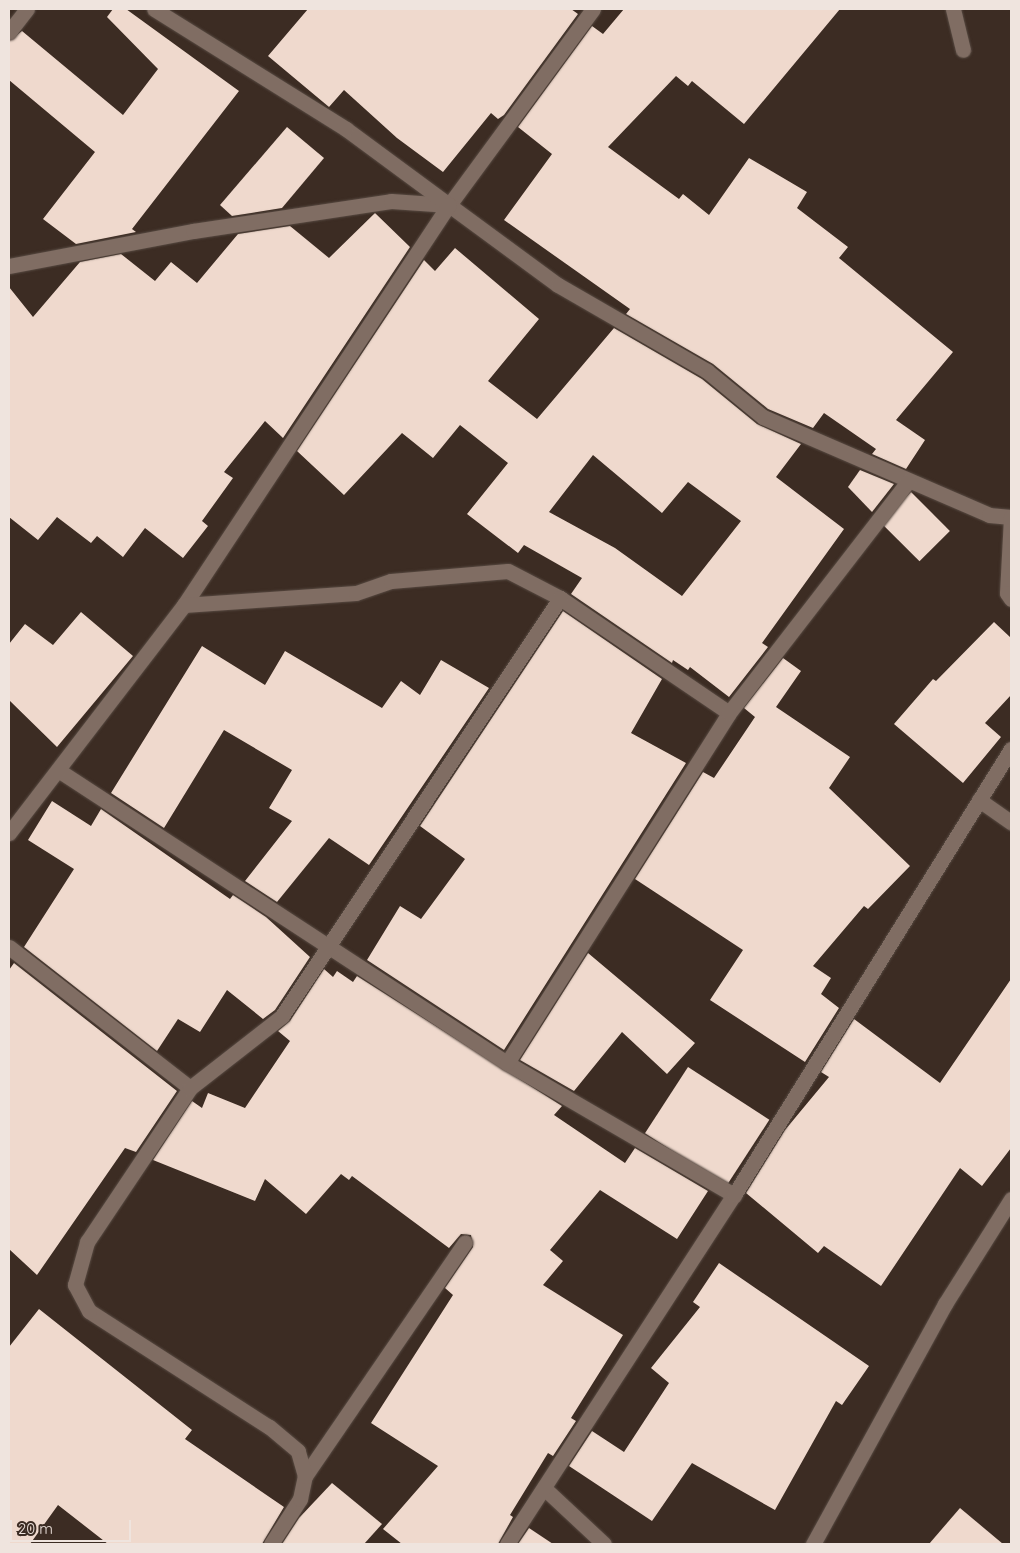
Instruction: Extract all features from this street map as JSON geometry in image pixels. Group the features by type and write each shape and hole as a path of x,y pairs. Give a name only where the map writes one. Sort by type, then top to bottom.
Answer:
{"street":[{"path":"9,32 27,9"},
{"path":"154,9 346,129 558,284 707,371 764,417 989,515 1011,517 1007,593 1011,599"},
{"path":"9,833 184,605 449,205 593,9"},
{"path":"953,9 963,50"},
{"path":"9,266 193,231 391,201 449,205"},
{"path":"507,1063 729,714 908,481"},
{"path":"184,605 356,593 391,581 508,572 560,598 729,714"},
{"path":"305,1476 298,1451 269,1426 89,1311 75,1285 88,1242 190,1088 282,1016 329,950 560,598"},
{"path":"508,1544 734,1195 1011,749"},
{"path":"58,770 329,950 507,1063 734,1195"},
{"path":"979,800 1011,822"},
{"path":"9,947 190,1088"},
{"path":"812,1544 945,1304 1011,1199"},
{"path":"271,1544 300,1499 305,1476 465,1242"},
{"path":"544,1488 604,1544"}],"building":[{"path":"113,9 126,9 239,91 132,229 136,232 76,244 43,219 95,152 9,80 9,41 22,31 123,115 158,69 107,17"},
{"path":"308,9 571,9 578,14 504,115 498,119 491,113 443,172 397,138 344,90 329,107 268,56"},
{"path":"624,9 840,9 744,124 692,81 688,86 676,76 608,147 679,199 683,194 709,215 749,158 807,192 797,208 848,247 839,258 953,352 896,420 925,440 906,469 872,454 876,449 824,413 813,428 768,409 713,364 626,314 630,309 504,220 552,154 518,127 592,26 603,34"},
{"path":"287,127 324,158 282,208 232,216 220,205"},
{"path":"375,213 410,247 283,438 265,421 224,472 233,478 202,521 208,526 183,558 145,528 123,557 97,536 91,543 57,517 38,540 9,517 9,287 33,317 80,262 121,254 155,281 171,262 197,283 238,234 290,226 329,258"},
{"path":"455,248 539,319 488,381 537,419 614,328 702,379 757,424 801,444 776,477 844,529 762,643 768,647 729,697 690,667 688,670 673,660 672,663 571,594 582,578 524,545 518,553 467,514 508,463 460,425 433,458 402,433 344,495 297,451 424,260 435,271","holes":["593,455 662,513 688,482 741,521 682,596 615,548 549,512"]},
{"path":"860,470 894,484 872,512 848,487"},
{"path":"911,492 950,531 919,561 881,522"},
{"path":"563,611 662,679 631,733 686,763 504,1050 367,960 400,906 421,919 465,859 420,826"},
{"path":"81,612 133,656 57,747 9,700 9,644 25,624 53,645"},
{"path":"994,622 1011,638 1011,695 985,723 1001,737 963,783 894,724 933,679 936,681"},
{"path":"202,646 265,685 285,651 382,708 401,681 420,695 441,660 489,688 369,865 329,838 277,902 245,881 292,821 269,808 292,770 224,730 164,828 111,793"},
{"path":"783,658 801,671 776,707 850,757 829,788 910,866 868,909 864,906 813,966 831,978 821,994 839,1008 805,1062 710,1000 743,950 635,879 703,772 714,778 755,717 744,708"},
{"path":"52,801 91,826 101,809 230,899 233,895 266,917 310,957 275,1010 263,1019 227,990 200,1032 178,1019 157,1051 24,947 74,869 28,840"},
{"path":"588,953 695,1043 667,1074 622,1032 574,1091 520,1060"},
{"path":"14,963 177,1091 136,1152 125,1148 37,1275 9,1249 9,970"},
{"path":"324,969 333,977 337,971 353,982 357,976 562,1106 554,1115 625,1163 635,1148 708,1191 677,1239 600,1190 550,1250 563,1261 543,1285 623,1335 571,1418 576,1421 553,1456 548,1453 510,1515 513,1517 498,1544 402,1544 383,1529 438,1466 371,1423 453,1295 445,1288 473,1247 471,1235 461,1234 449,1248 352,1176 349,1180 341,1174 306,1214 265,1179 255,1201 153,1160 192,1101 202,1108 208,1093 245,1108 290,1041 278,1031 290,1021"},
{"path":"1011,979 1011,1148 982,1186 960,1168 881,1286 824,1246 818,1253 746,1193 785,1130 829,1077 821,1072 854,1019 940,1083"},
{"path":"688,1067 769,1120 726,1186 645,1133"},
{"path":"719,1263 869,1366 842,1405 836,1401 775,1510 692,1463 652,1521 569,1466 592,1431 624,1452 669,1383 651,1368 700,1307 693,1302"},
{"path":"39,1309 192,1430 185,1439 284,1507 262,1544 108,1544 58,1505 30,1544 9,1544 9,1347"},
{"path":"332,1483 382,1524 364,1544 282,1544 299,1518"},
{"path":"960,1508 1003,1544 929,1544"},
{"path":"529,1528 553,1544 518,1544"}]}
